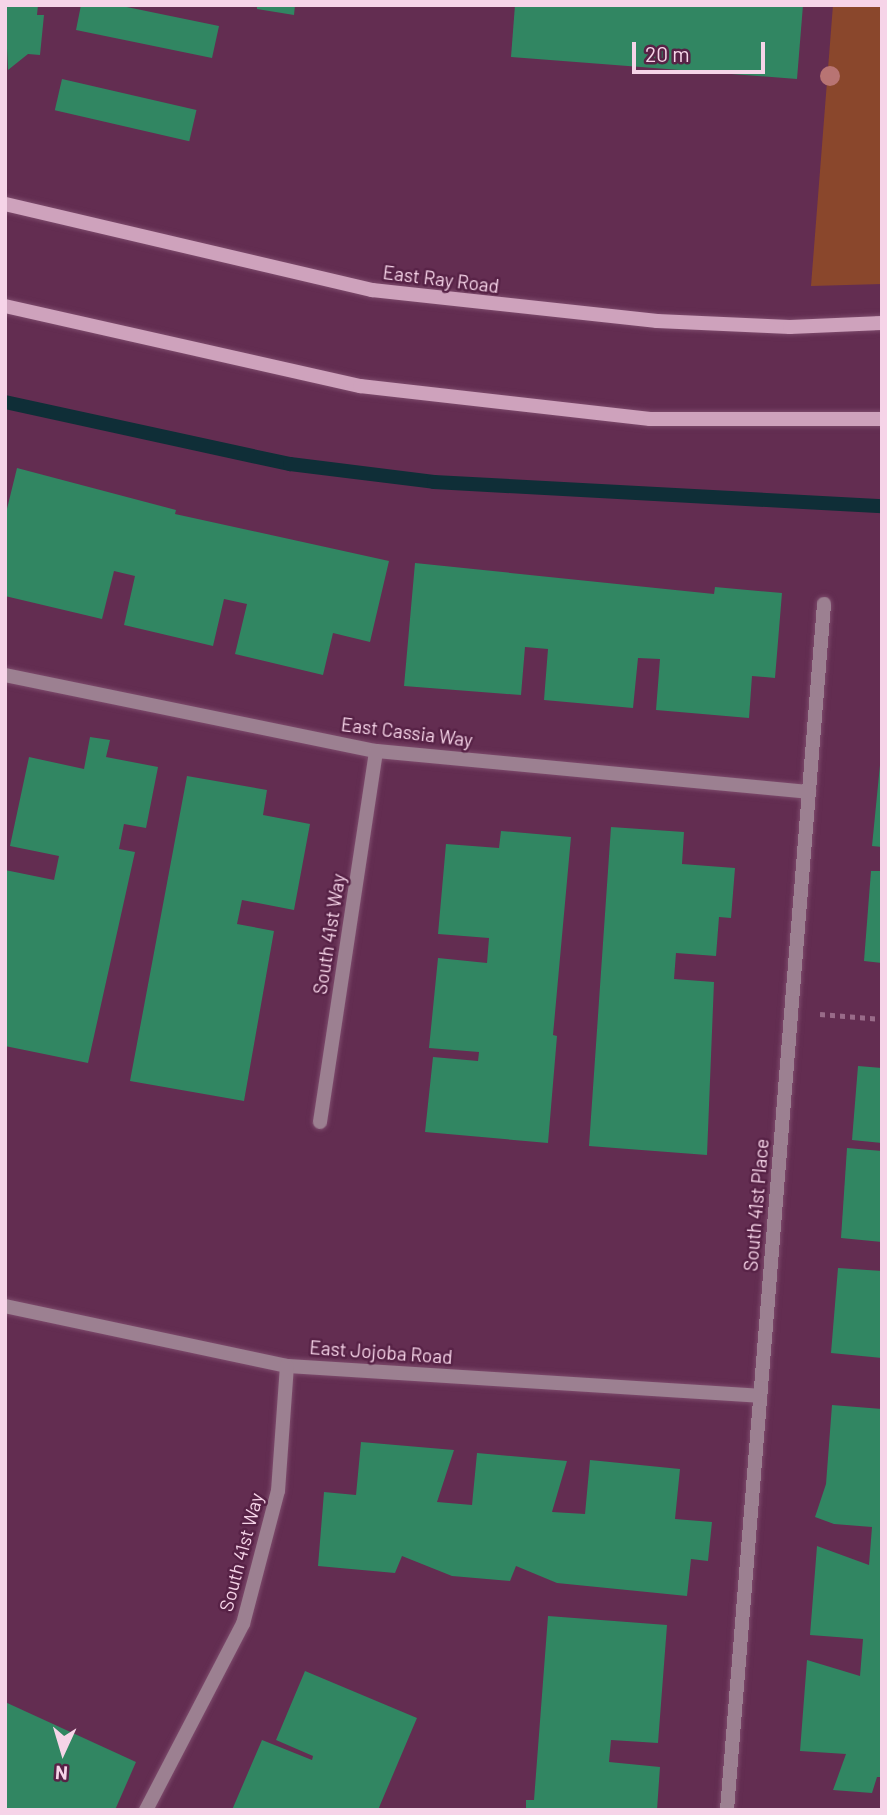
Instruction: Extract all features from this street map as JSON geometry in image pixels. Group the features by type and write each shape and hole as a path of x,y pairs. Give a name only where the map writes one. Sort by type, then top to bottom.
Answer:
{"main road":[{"name":"East Ray Road","path":"5,204 372,290 657,321 790,327 882,323"},
{"path":"5,306 360,386 650,419 882,419"}],"street":[{"name":"South 41st Place","path":"727,1810 824,604"},
{"name":"East Cassia Way","path":"5,675 376,751 809,792"},
{"name":"South 41st Way","path":"320,1122 376,751"},
{"name":"East Jojoba Road","path":"5,1306 287,1366 760,1396"},
{"name":"South 41st Way","path":"146,1810 243,1624 278,1491 287,1366"}],"path":[{"path":"791,1011 882,1018"}],"shaded area":[{"path":"833,5 882,5 882,284 811,286"}],"building":[{"path":"5,5 38,5 37,15 44,15 40,55 28,54 8,70"},
{"path":"81,5 117,5 219,26 212,58 76,30"},
{"path":"257,5 295,5 294,15 257,9"},
{"path":"515,5 803,5 797,79 511,57"},
{"path":"62,79 196,110 189,141 55,110"},
{"path":"17,468 176,510 175,514 389,561 370,642 333,633 323,675 235,654 247,604 224,599 213,646 124,625 135,576 114,571 102,619 5,596 5,517"},
{"path":"415,563 714,594 715,587 782,593 775,678 752,676 749,718 656,710 660,659 638,658 633,708 544,700 548,649 525,647 521,695 404,686"},
{"path":"90,737 110,740 106,757 158,767 146,828 124,824 119,849 135,852 88,1063 5,1046 5,870 54,880 59,856 10,846 29,757 84,769"},
{"path":"882,765 882,847 872,846"},
{"path":"187,776 267,790 263,815 310,824 294,910 242,900 237,924 274,931 244,1101 130,1081"},
{"path":"611,827 684,832 682,864 735,868 731,918 719,917 716,956 676,953 674,979 714,982 707,1155 589,1146"},
{"path":"501,831 571,837 553,1035 557,1036 548,1143 425,1132 433,1057 478,1061 479,1052 429,1048 438,958 487,963 489,938 438,934 446,844 499,848"},
{"path":"871,871 882,871 882,963 864,961"},
{"path":"858,1066 882,1068 882,1143 852,1140"},
{"path":"847,1148 882,1151 882,1242 841,1238"},
{"path":"838,1268 882,1271 882,1358 831,1353"},
{"path":"832,1405 882,1409 882,1777 877,1777 872,1793 833,1790 846,1754 800,1751 807,1660 860,1676 863,1639 810,1635 817,1546 869,1565 872,1527 834,1524 815,1517 826,1484"},
{"path":"361,1442 454,1450 437,1502 472,1505 477,1453 567,1461 552,1512 585,1514 590,1460 680,1469 675,1519 712,1522 708,1561 691,1559 687,1596 557,1583 516,1566 510,1581 452,1576 402,1556 395,1573 318,1566 324,1492 356,1495"},
{"path":"548,1616 667,1625 658,1743 611,1740 609,1762 660,1767 657,1810 526,1810 526,1800 534,1800"},
{"path":"305,1671 417,1718 378,1810 232,1810 262,1740 312,1760 313,1756 276,1740"},
{"path":"5,1702 136,1762 115,1810 5,1810"}],"waterway":[{"path":"5,402 290,464 434,482 882,506"}]}
